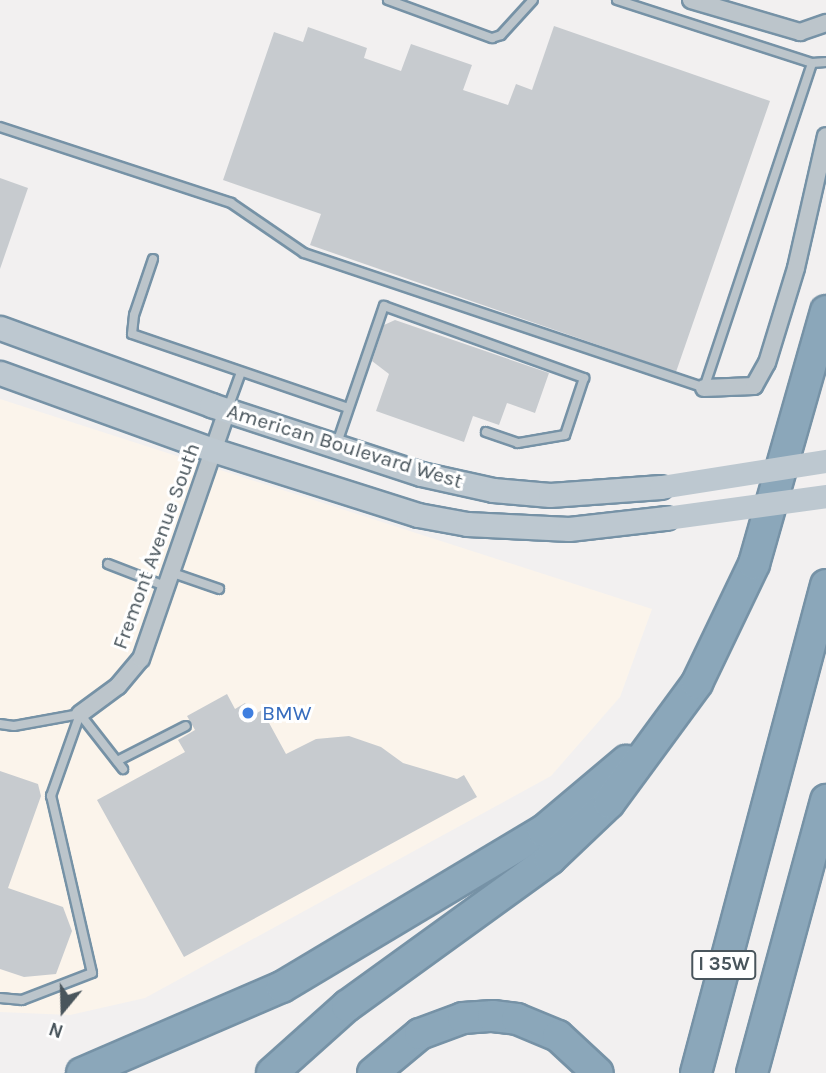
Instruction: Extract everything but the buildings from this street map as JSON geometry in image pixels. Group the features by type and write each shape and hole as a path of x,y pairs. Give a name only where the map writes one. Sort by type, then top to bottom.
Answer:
{"highway":[{"path":"272,1073 347,1006 550,859 609,803 697,683 754,564 826,311"},
{"path":"818,615 826,560"},
{"name":"I 35W","path":"696,1073 826,585"},
{"path":"82,1073 282,987 543,831 625,762 697,683"},
{"name":"I 35W","path":"752,1073 826,800"},
{"path":"373,1073 419,1034 463,1018 493,1016 517,1019 558,1036 598,1073"}],"main road":[{"name":"American Boulevard West","path":"0,328 227,411 421,474 493,490 550,495 661,487 826,461"},
{"name":"American Boulevard West","path":"0,373 213,450 368,501 467,524 569,529 826,496"}],"street":[{"path":"694,0 800,32 826,23"},
{"path":"704,388 754,386 767,363 796,268 826,136"},
{"name":"Fremont Avenue South","path":"80,714 118,686 141,659 227,411"}],"lane":[{"path":"388,0 492,38 501,35 533,0"},
{"path":"617,0 812,63 826,62"},
{"path":"0,127 231,203 304,253 704,388 812,63"},
{"path":"153,259 134,315 132,334 348,408"},
{"path":"336,446 384,306 584,378 565,435 518,443 486,432"},
{"path":"227,411 241,373"},
{"path":"108,564 219,589"},
{"path":"0,724 14,726 80,714"},
{"path":"80,714 123,769"},
{"path":"0,998 22,1000 92,973 51,796 80,714"},
{"path":"117,761 186,726"}],"shaded area":[{"path":"0,399 652,609 620,697 551,776 145,998 70,1015 0,1012"}],"place":[{"name":"BMW","path":"248,713"}]}
